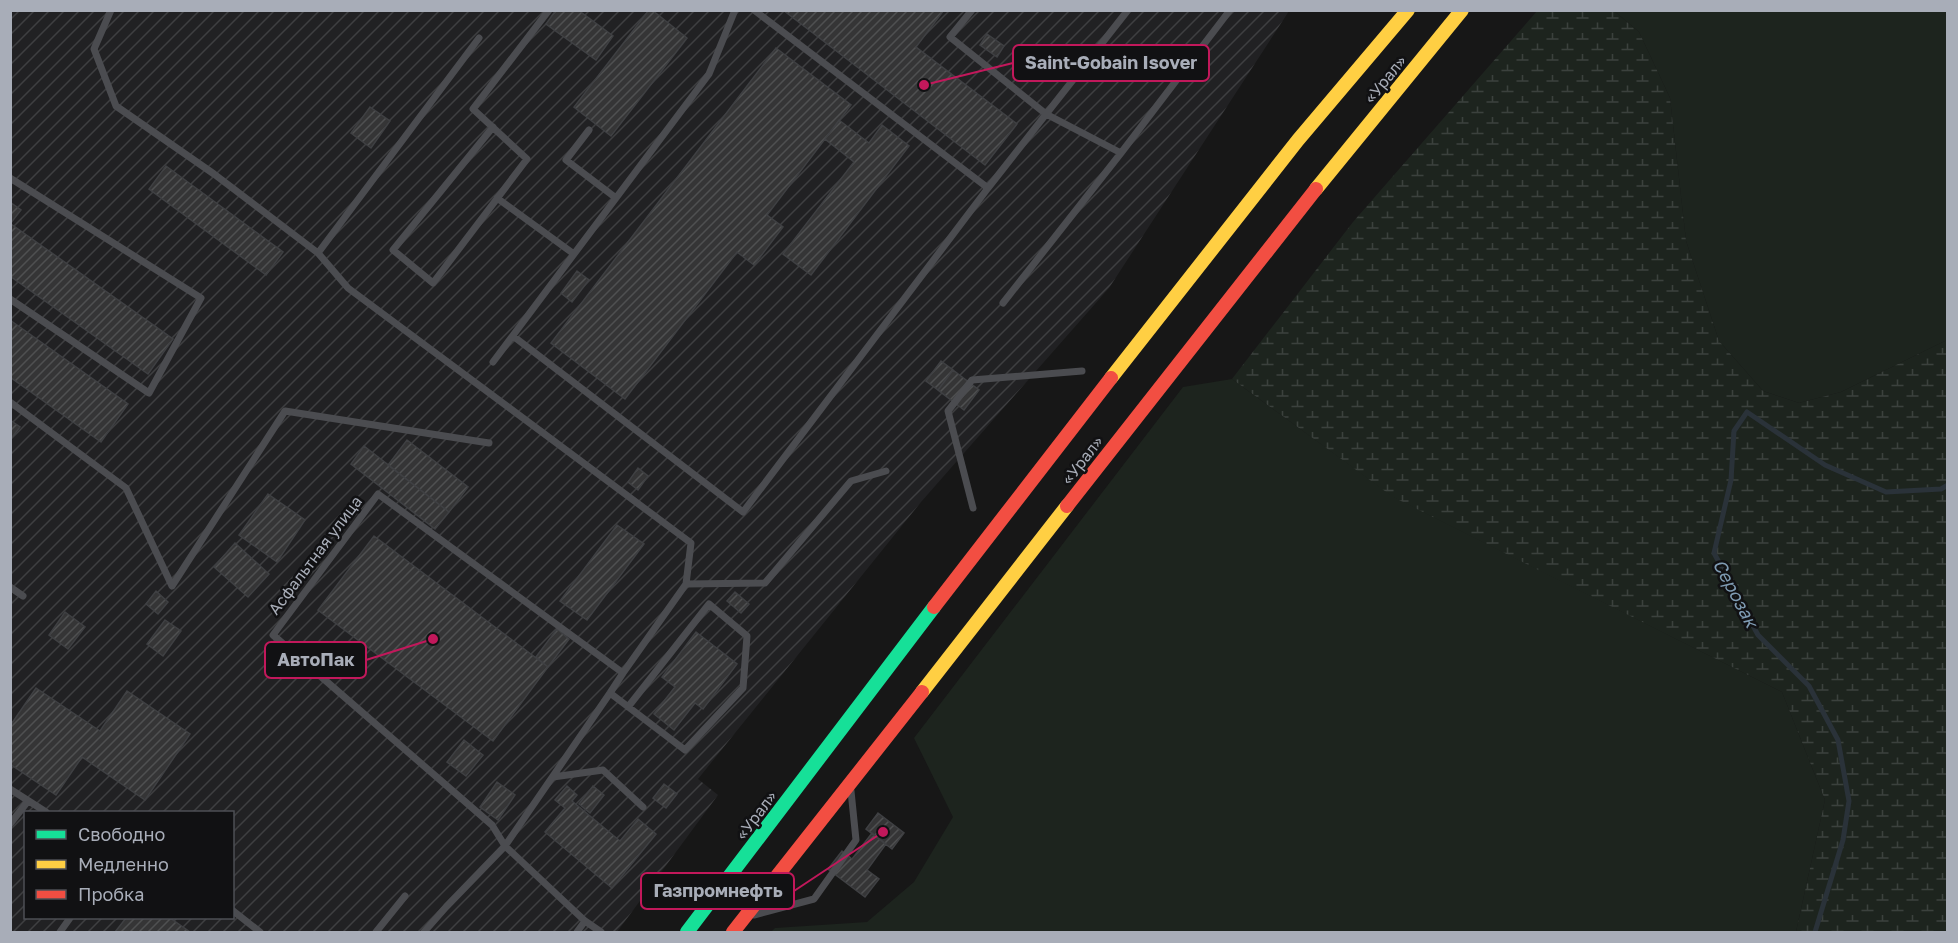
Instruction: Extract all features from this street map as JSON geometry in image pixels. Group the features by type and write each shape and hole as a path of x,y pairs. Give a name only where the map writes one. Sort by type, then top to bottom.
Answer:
{"main road":[{"name":"«Урал»","path":"687,933 995,527 1298,140 1408,10"},
{"name":"«Урал»","path":"733,933 1309,198 1462,10"}],"lane":[{"path":"111,10 94,49 116,106 214,174 318,253 348,288 691,543 687,584 622,673 505,846 424,933"},
{"path":"493,128 393,250 433,283 527,159 473,109 549,10"},
{"path":"493,363 709,74 735,10"},
{"path":"754,10 988,188"},
{"path":"972,10 950,37 1046,114 1121,153"},
{"path":"513,336 743,512 988,188 1128,10"},
{"path":"1003,303 1230,10"},
{"path":"318,253 479,38"},
{"path":"589,130 566,160 616,198"},
{"path":"10,178 201,298 150,393 10,299"},
{"path":"497,198 574,254"},
{"path":"973,508 948,411 972,380 1082,371"},
{"path":"10,402 126,488 172,586 285,411 489,443"},
{"path":"687,584 765,583 851,481 886,471"},
{"name":"Асфальтная улица","path":"601,933 585,921 505,846 492,825 273,635 378,494 622,673"},
{"path":"10,587 23,596"},
{"path":"610,693 628,707 685,750 743,688 747,636 709,604 628,707"},
{"path":"553,777 603,770 643,807"},
{"path":"745,917 814,899 856,840 850,781"},
{"path":"10,789 43,811"},
{"path":"10,824 28,801"},
{"path":"376,933 405,896"},
{"path":"234,912 260,933"},
{"path":"60,933 69,919"},
{"path":"577,933 585,921"}],"shaded area":[{"path":"10,11 1289,11 1109,288 921,502 698,779 718,795 617,932 11,932"}],"green space":[{"path":"1538,10 1614,11 1639,32 1670,98 1686,241 1719,341 1763,391 1799,403 1841,392 1947,338 1947,932 1796,932 1825,800 1782,692 1393,497 1232,379 1353,222"},
{"path":"1614,11 1947,11 1948,338 1841,392 1799,403 1763,391 1719,341 1686,241 1670,98 1639,32"},
{"path":"1232,379 1394,497 1782,692 1825,800 1796,932 771,932 775,928 867,922 914,882 953,817 914,738 1183,387"}],"building":[{"path":"556,10 578,10 613,36 596,60 546,24"},
{"path":"649,10 687,38 611,136 574,107"},
{"path":"783,10 944,10 916,47 1017,124 985,165"},
{"path":"987,34 1004,46 997,57 980,45"},
{"path":"776,48 851,105 767,215 783,227 754,265 737,252 625,399 551,343"},
{"path":"370,107 390,121 371,148 351,133"},
{"path":"839,120 869,143 882,125 909,146 811,275 783,254 854,162 825,139"},
{"path":"166,166 283,252 266,275 149,189"},
{"path":"10,202 21,210 10,224"},
{"path":"11,224 173,339 148,374 10,276"},
{"path":"577,271 589,280 572,302 561,293"},
{"path":"10,320 128,404 101,442 10,377"},
{"path":"941,361 953,370 938,390 926,381"},
{"path":"953,370 979,390 964,410 938,390"},
{"path":"10,420 20,427 10,440"},
{"path":"407,440 468,487 449,512 388,465"},
{"path":"364,446 449,512 435,529 351,464"},
{"path":"638,468 648,476 638,490 628,482"},
{"path":"268,494 305,520 277,562 239,535"},
{"path":"617,525 644,544 587,620 560,601"},
{"path":"374,536 548,667 493,741 318,610"},
{"path":"235,543 269,574 248,597 214,567"},
{"path":"156,591 168,602 158,614 146,604"},
{"path":"735,592 749,604 741,613 727,601"},
{"path":"65,612 85,627 68,649 49,635"},
{"path":"165,620 181,631 163,656 147,644"},
{"path":"557,629 569,639 548,667 536,657"},
{"path":"696,632 737,664 703,709 695,703 674,730 654,714 675,687 662,677"},
{"path":"36,688 100,731 127,691 190,734 145,800 82,757 56,795 10,764 10,726"},
{"path":"464,740 483,755 466,776 447,762"},
{"path":"497,782 515,795 498,820 480,807"},
{"path":"664,784 677,794 666,808 653,798"},
{"path":"567,786 577,795 572,801 620,841 638,819 656,834 612,888 545,832 565,808 555,800"},
{"path":"593,786 604,795 590,813 579,804"},
{"path":"878,813 904,833 892,849 866,829"},
{"path":"872,833 886,844 867,870 879,879 865,897 828,869 842,851 852,859"},
{"path":"125,919 171,919 190,932 115,932"}],"waterway":[{"name":"Серозак","path":"1815,932 1843,840 1849,801 1838,740 1809,686 1758,635 1714,553 1731,480 1734,431 1747,412 1825,465 1886,492 1941,489 1948,485"}],"traffic: fast":[{"path":"687,932 934,607"}],"traffic: slow":[{"path":"1111,378 1298,140 1408,10"},
{"path":"1316,189 1462,10"},
{"path":"922,692 1067,506"}],"traffic: jam":[{"path":"1067,506 1316,189"},
{"path":"934,607 1111,378"},
{"path":"733,932 922,692"}],"place":[{"name":"Saint-Gobain Isover","path":"924,85"},
{"name":"АвтоПак","path":"433,639"},
{"name":"Газпромнефть","path":"883,832"}]}
